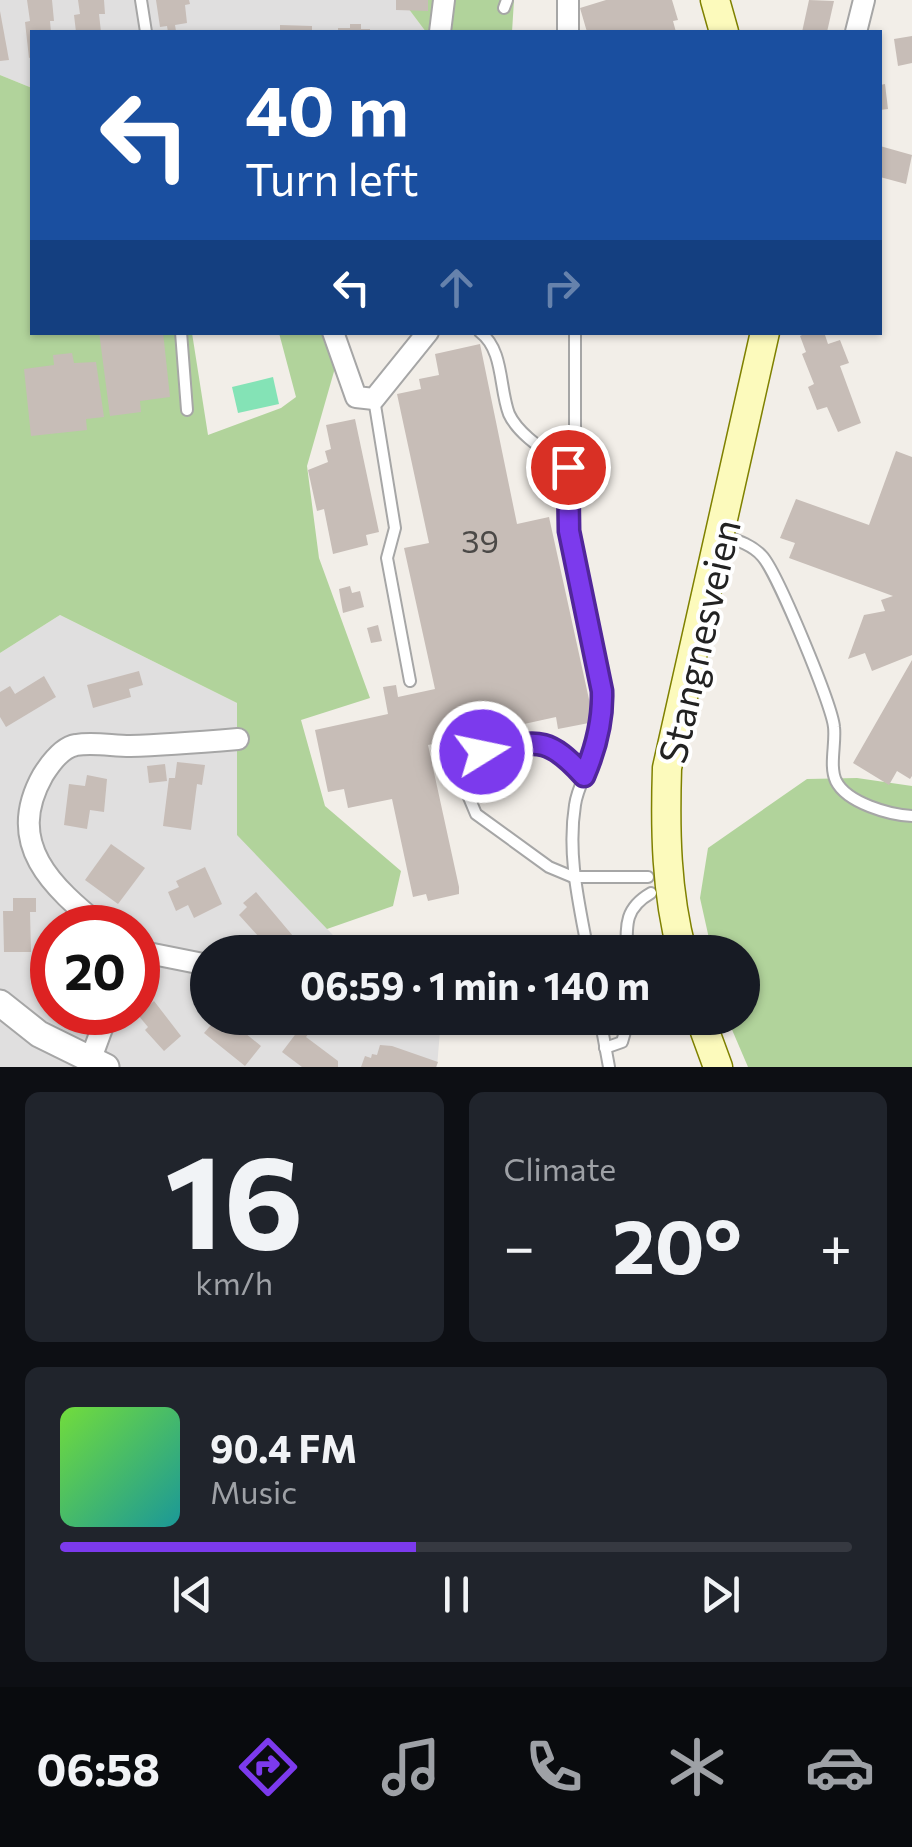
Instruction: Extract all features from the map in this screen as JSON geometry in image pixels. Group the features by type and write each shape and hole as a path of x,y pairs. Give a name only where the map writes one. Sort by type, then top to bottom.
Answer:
{"main road":[{"path":"714,0 723,30"},
{"name":"Stangnesveien","path":"678,935 665,835 667,768 765,335"},
{"path":"706,1035 718,1067"}],"street":[{"path":"440,30 444,0"},
{"path":"568,0 568,30"},
{"path":"856,30 864,0"},
{"path":"334,335 356,397 374,400 426,335"},
{"path":"77,905 42,870 30,834 29,800 50,762 73,745 238,740"},
{"path":"160,955 190,961"},
{"path":"0,1003 39,1034 98,1064 104,1035"}],"lane":[{"path":"141,0 146,30"},
{"path":"182,335 187,410"},
{"path":"482,335 494,349 510,416 524,433 568,467"},
{"path":"576,335 574,438 568,467 569,531 602,691 602,718 575,799 571,833 573,876 585,935"},
{"path":"374,400 395,528 387,558 410,681"},
{"path":"721,535 752,547 764,558 783,594 834,724 835,779 844,792 866,804 912,816"},
{"path":"584,776 562,752 534,742 482,752 468,764 462,783 476,814 549,867 573,876 648,877"},
{"path":"626,935 636,902 652,893"},
{"path":"603,1035 609,1067"},
{"path":"605,1048 622,1042 624,1035"}],"shaded area":[{"path":"0,0 402,0 424,30 30,30 30,87 0,75"},
{"path":"60,615 237,703 238,835 333,935 190,935 190,1035 440,1035 437,1067 0,1067 0,653"}],"green space":[{"path":"402,0 514,0 512,30 424,30"},
{"path":"0,75 30,87 30,335 192,335 208,435 281,408 296,397 280,335 344,335 307,466 319,558 370,698 301,720 325,806 401,871 393,906 327,929 237,835 237,703 60,615 0,653"},
{"path":"273,377 279,404 238,413 232,387"},
{"path":"857,778 912,786 912,1067 748,1067 734,1035 760,1035 760,935 708,935 700,898 708,848 807,779"}],"building":[{"path":"27,0 52,0 51,30 30,30 29,58 25,22 30,21"},
{"path":"78,0 104,0 105,14 99,14 101,30 76,30 74,15 80,14"},
{"path":"156,0 189,0 190,4 185,5 187,23 175,25 176,30 160,27"},
{"path":"396,0 428,0 428,11 396,10"},
{"path":"606,0 672,0 678,20 673,21 675,30 586,30 580,8"},
{"path":"809,0 834,1 827,30 802,30"},
{"path":"0,11 9,60 0,61"},
{"path":"350,24 361,24 361,29 370,30 338,30 350,28"},
{"path":"280,25 312,26 312,30 280,30"},
{"path":"912,36 912,63 898,66 894,39"},
{"path":"885,84 888,109 882,110"},
{"path":"882,147 912,155 906,184 882,178"},
{"path":"99,335 163,335 170,397 140,401 141,412 110,416"},
{"path":"825,335 828,344 840,340 849,363 840,366 861,423 838,432 827,407 817,410 808,387 814,384 802,354 806,352 800,336"},
{"path":"480,344 517,524 549,517 594,722 558,729 556,717 428,745 459,894 428,901 426,894 413,897 392,799 348,808 344,789 328,792 315,730 388,714 383,687 396,685 398,697 435,689 404,548 429,543 397,394 421,389 419,379 439,375 435,354"},
{"path":"72,353 74,363 96,362 104,417 86,419 87,430 31,436 24,369 54,365 53,355"},
{"path":"355,419 379,532 366,535 368,545 333,554 324,509 317,511 308,470 328,462 325,451 331,449 326,425"},
{"path":"896,451 912,457 912,655 872,671 865,653 848,659 864,615 885,611 881,600 893,596 789,558 795,543 780,538 796,499 869,525"},
{"path":"350,586 352,593 360,591 364,607 343,613 339,589"},
{"path":"378,625 382,641 371,643 367,628"},
{"path":"912,660 912,776 910,779 897,771 889,785 853,763"},
{"path":"139,671 143,685 129,689 131,697 93,708 87,685"},
{"path":"44,676 56,697 6,727 0,717 0,692 10,686 15,694"},
{"path":"177,762 205,765 202,785 197,784 191,830 163,826 169,778 175,778"},
{"path":"165,764 167,781 149,783 147,766"},
{"path":"87,775 107,779 104,812 90,810 87,829 64,825 69,784 85,786"},
{"path":"111,844 145,868 118,904 85,880"},
{"path":"205,867 222,904 194,918 188,905 176,911 168,892 179,887 176,881"},
{"path":"256,892 292,935 257,935 239,915 247,907 243,903"},
{"path":"13,898 36,898 36,905 30,905 30,952 4,952 3,911 13,911"},
{"path":"160,1009 181,1036 164,1051 150,1035 160,1035"},
{"path":"206,1035 247,1035 261,1046 245,1066"},
{"path":"295,1035 308,1035 338,1061 338,1067 302,1067 282,1052"},
{"path":"380,1045 438,1062 436,1067 361,1067 365,1056 377,1055"}],"route":[{"path":"482,752 534,742 562,752 584,776 590,762 602,718 602,691 569,531 568,467"}]}
